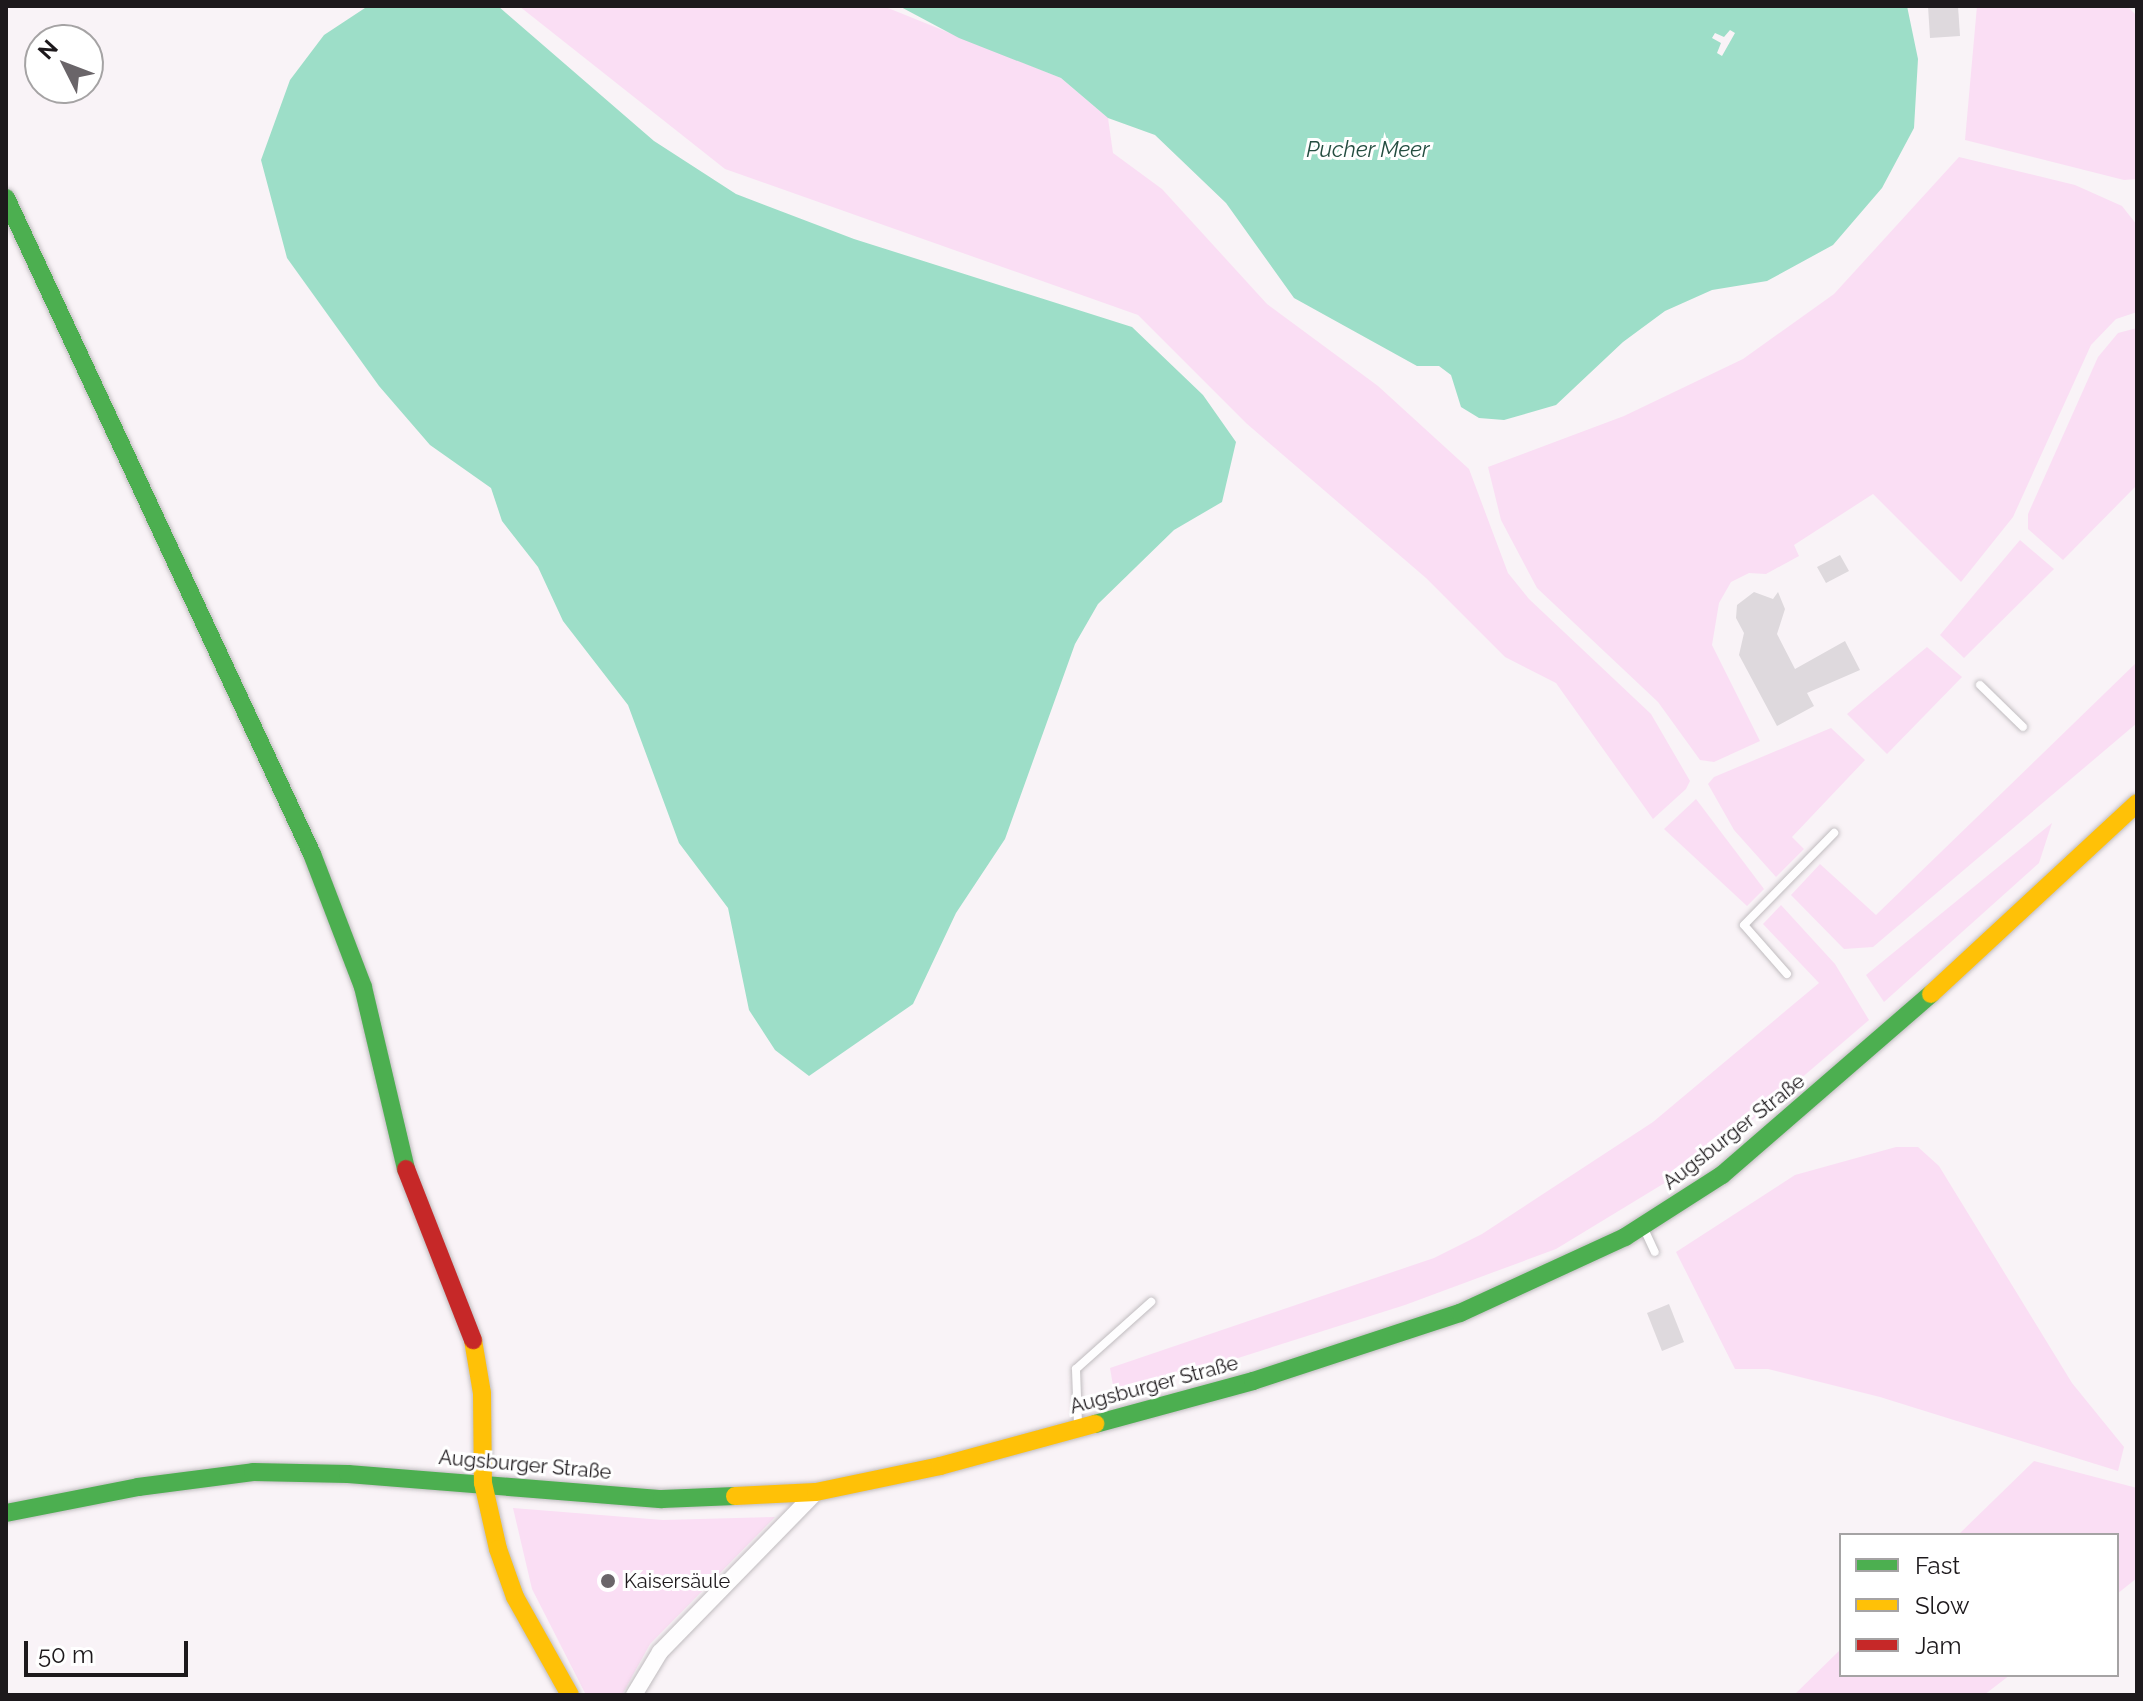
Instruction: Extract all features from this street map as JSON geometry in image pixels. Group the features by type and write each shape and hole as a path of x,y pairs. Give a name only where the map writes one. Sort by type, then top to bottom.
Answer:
{"main road":[{"path":"6,198 312,854 363,987 410,1186 475,1345 482,1393 483,1483 515,1597 570,1695"},
{"name":"Augsburger Straße","path":"6,1513 138,1487 253,1472 483,1483 662,1499 816,1492 1078,1429 1253,1381 1460,1313 1643,1227 1722,1175 1794,1115 2137,803"}],"street":[{"path":"634,1695 660,1652 816,1492"}],"lane":[{"path":"1980,685 2023,727"},
{"path":"1787,974 1744,925 1834,833"},
{"path":"1643,1227 1655,1252"},
{"path":"1078,1429 1076,1369 1151,1302"}],"shaded area":[{"path":"519,6 883,6 1061,78 1108,118 1113,153 1162,189 1267,304 1378,386 1469,469 1508,573 1529,599 1651,714 1690,781 1686,789 1653,819 1556,683 1505,657 1426,578 1246,423 1138,315 725,169"},
{"path":"1977,6 2127,6 2137,16 2137,179 2124,180 1965,140"},
{"path":"1959,157 2075,185 2122,206 2137,225 2137,312 2116,319 2091,345 2013,517 1961,582 1873,494 1794,545 1799,556 1766,574 1749,573 1731,582 1719,603 1712,645 1760,741 1714,762 1700,760 1658,702 1537,588 1501,520 1488,467 1624,416 1743,359 1834,294"},
{"path":"2137,328 2137,485 2063,560 2028,529 2028,514 2098,357 2118,333"},
{"path":"2020,540 2054,569 1964,658 1940,635"},
{"path":"1927,647 1962,677 1887,754 1847,714"},
{"path":"2137,662 2137,723 1873,947 1844,949 1791,895 1820,864 1876,915"},
{"path":"1831,728 1865,760 1792,837 1804,849 1776,877 1734,830 1708,784 1714,777"},
{"path":"1696,799 1764,889 1747,906 1664,829"},
{"path":"2052,823 2039,863 1884,1002 1866,975"},
{"path":"1781,905 1835,964 1869,1020 1714,1153 1556,1249 1405,1305 1115,1397 1110,1368 1434,1258 1482,1234 1653,1122 1819,983 1763,924"},
{"path":"1896,1147 1918,1147 1939,1166 2072,1383 2124,1447 2118,1471 1880,1397 1768,1369 1735,1369 1676,1252 1795,1175"},
{"path":"2034,1461 2137,1488 2137,1578 2119,1592 2119,1533 1960,1533"},
{"path":"513,1508 663,1520 775,1517 650,1644 622,1695 586,1695 532,1589"},
{"path":"1839,1651 1839,1677 2007,1677 1984,1695 1794,1695"}],"water":[{"path":"368,6 498,6 654,141 736,194 854,239 1132,327 1203,395 1236,442 1222,502 1174,530 1098,604 1075,644 1005,839 956,913 913,1004 809,1076 775,1050 749,1010 728,908 679,843 628,705 563,621 538,567 502,521 491,488 430,445 379,386 287,258 261,160 290,80 324,35"},
{"name":"Pucher Meer","path":"899,6 1907,6 1918,59 1914,128 1882,188 1833,245 1767,281 1712,290 1665,311 1623,342 1556,405 1504,420 1479,418 1461,407 1451,375 1439,366 1417,366 1294,298 1226,203 1155,135 1108,118 1061,78 959,38","holes":["1730,30 1735,33 1722,56 1717,53 1721,43 1712,38 1715,33 1724,37"]}],"building":[{"path":"1928,6 1958,6 1960,36 1930,38"},
{"path":"1840,555 1849,571 1826,583 1817,567"},
{"path":"1754,592 1773,599 1778,592 1785,609 1777,634 1795,669 1845,641 1860,670 1807,693 1814,706 1777,726 1739,655 1744,633 1736,618 1737,605"},
{"path":"1669,1304 1684,1342 1662,1351 1647,1313"}],"traffic: fast":[{"path":"6,198 312,854 363,987 406,1169"},
{"path":"1095,1424 1253,1381 1460,1313 1625,1237 1722,1175 1931,994"},
{"path":"6,1513 138,1487 253,1472 348,1474 662,1499 735,1496"}],"traffic: slow":[{"path":"1931,994 2137,803"},
{"path":"473,1340 482,1393 483,1483 498,1549 515,1597 570,1695"},
{"path":"735,1496 816,1492 940,1466 1095,1424"}],"traffic: jam":[{"path":"406,1169 473,1340"}],"place":[{"name":"Kaisersäule","path":"608,1581"}]}
